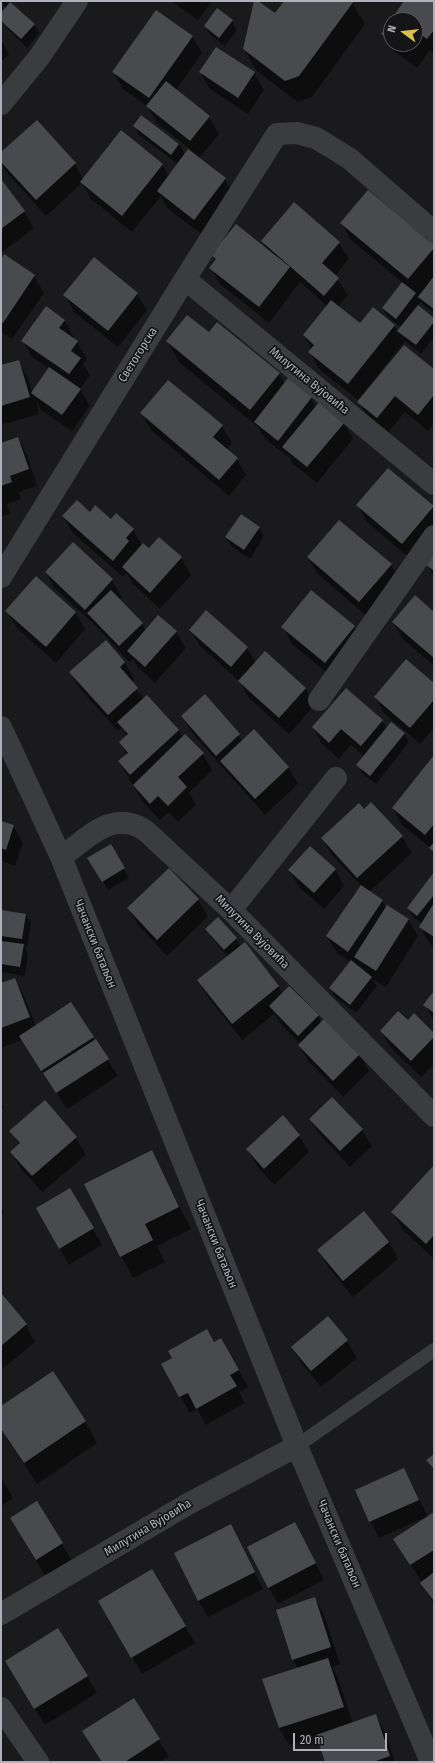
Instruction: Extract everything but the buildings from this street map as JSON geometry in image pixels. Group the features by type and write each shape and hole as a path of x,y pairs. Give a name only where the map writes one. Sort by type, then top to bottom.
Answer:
{"street":[{"path":"1,104 40,56 77,1"},
{"name":"Светогорска","path":"1,577 185,279 277,134 304,135 316,138 331,147 350,159 434,232"},
{"name":"Милутина Вујовића","path":"185,279 434,484"},
{"path":"319,700 434,536"},
{"name":"Чачански батаљон","path":"1,727 61,857 297,1446 431,1762"},
{"path":"231,910 336,778"},
{"name":"Милутина Вујовића","path":"61,857 106,825 125,822 137,824 231,910 431,1104"},
{"name":"Милутина Вујовића","path":"1,1614 188,1504 297,1446"},
{"path":"1,1708 38,1762"}],"lane":[{"path":"297,1446 434,1350"}]}
